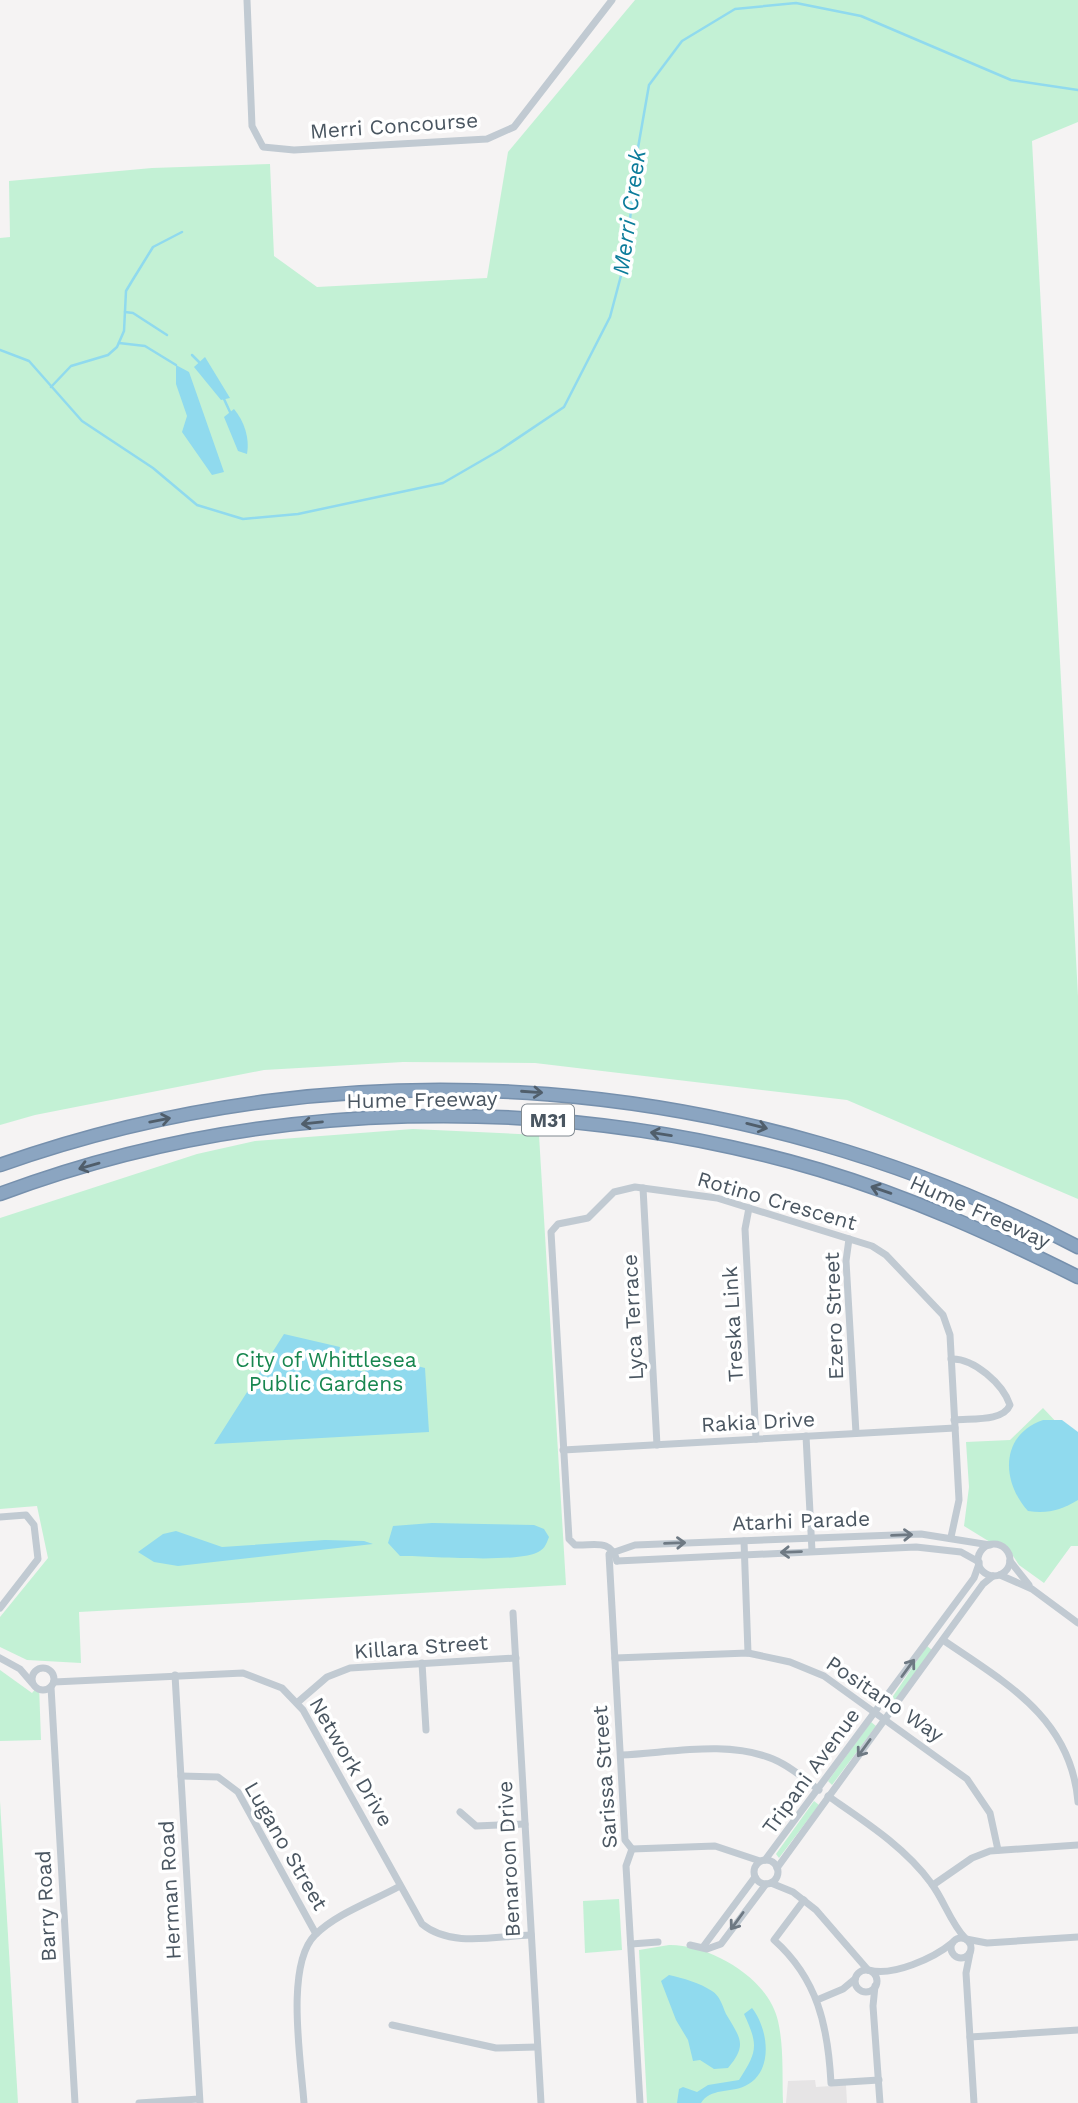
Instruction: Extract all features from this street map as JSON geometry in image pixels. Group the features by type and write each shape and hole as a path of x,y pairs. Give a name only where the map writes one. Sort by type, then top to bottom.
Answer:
{"highway":[{"name":"Hume Freeway","path":"0,1165 144,1123 256,1103 371,1091 472,1089 538,1092 702,1114 814,1140 960,1191 1078,1247"},
{"name":"Hume Freeway","path":"0,1194 111,1159 263,1129 423,1116 551,1120 664,1134 820,1170 969,1223 1078,1277"}],"street":[{"name":"Merri Concourse","path":"247,0 252,126 263,147 294,150 487,139 514,127 612,0"},
{"name":"Rotino Crescent","path":"611,1552 595,1545 570,1542 552,1229 558,1224 582,1220 594,1214 620,1189 643,1188 705,1195 882,1251 943,1314 949,1329 958,1500 951,1537"},
{"name":"Lyca Terrace","path":"643,1188 657,1445"},
{"name":"Treska Link","path":"749,1208 745,1229 756,1439"},
{"name":"Ezero Street","path":"849,1239 846,1261 856,1433"},
{"name":"Rakia Drive","path":"563,1450 856,1433 955,1424 1006,1413 1010,1405 976,1365 963,1359 951,1359"},
{"path":"806,1436 812,1551"},
{"path":"0,1517 26,1515 34,1525 38,1559 0,1608"},
{"name":"Atarhi Parade","path":"611,1552 635,1545 921,1535 951,1537 990,1545"},
{"path":"744,1541 747,1653"},
{"path":"1032,1589 1010,1561 1004,1548 990,1545 981,1551 979,1563 984,1572 1032,1589 1078,1623"},
{"name":"Atarhi Parade","path":"617,1561 928,1547 961,1552 979,1563"},
{"path":"610,1574 617,1561 611,1552"},
{"name":"Sarissa Street","path":"611,1552 625,1840 632,1849 626,1863 640,2103"},
{"path":"996,1575 1007,1569 1010,1561"},
{"name":"Tripani Avenue","path":"754,1873 877,1712 974,1578 979,1563"},
{"name":"Tripani Avenue","path":"769,1884 885,1717 983,1584 996,1575"},
{"path":"601,1595 611,1595"},
{"name":"Benaroon Drive","path":"513,1613 541,2103"},
{"path":"943,1640 1026,1700 1048,1721 1070,1761 1078,1802"},
{"name":"Positano Way","path":"615,1658 747,1653 790,1662 824,1676 885,1717 974,1786 990,1813 998,1850"},
{"path":"0,1658 20,1669 51,1672 52,1684"},
{"name":"Killara Street","path":"298,1702 327,1677 343,1670 516,1658"},
{"path":"422,1664 426,1730"},
{"name":"Barry Road","path":"20,1669 38,1687 51,1707"},
{"path":"38,1687 33,1676 39,1669"},
{"name":"Network Drive","path":"38,1687 226,1673 256,1676 282,1688 298,1702 422,1924 444,1937 531,1935"},
{"name":"Herman Road","path":"175,1675 199,2101"},
{"name":"Barry Road","path":"52,1684 51,1707 75,2103"},
{"path":"621,1755 722,1749 751,1752 776,1760 819,1790"},
{"name":"Lugano Street","path":"181,1776 218,1777 239,1792 316,1934"},
{"path":"828,1796 900,1850 933,1885 953,1923 971,1946 966,1973 974,2103"},
{"path":"460,1812 476,1826 525,1824"},
{"path":"933,1885 972,1858 998,1850 1078,1845"},
{"path":"632,1849 715,1846 773,1862 793,1892"},
{"path":"740,1854 754,1873 769,1884 793,1892 804,1900 834,1928 854,1957 875,1974 873,2006 880,2103"},
{"path":"703,1948 754,1873"},
{"path":"690,1945 710,1949 721,1944 769,1884"},
{"path":"304,2103 298,1972 303,1953 316,1934 400,1886"},
{"path":"804,1900 774,1940 800,1968 817,2000 828,2036 831,2082 879,2080"},
{"path":"953,1923 952,1942 956,1956 966,1973"},
{"path":"817,2000 843,1989 869,1970 891,1970 936,1953 952,1942 965,1938 987,1943 1078,1937"},
{"path":"631,1944 658,1942"},
{"path":"936,1953 956,1956 970,1953 987,1943"},
{"path":"854,1957 860,1990 873,2006"},
{"path":"843,1989 870,1991 891,1970"},
{"path":"393,2025 496,2048 537,2046"},
{"path":"970,2037 1078,2031"},
{"path":"139,2103 199,2101"}],"shaded area":[{"path":"815,2080 816,2087 846,2085 847,2103 786,2103 788,2081"}],"green space":[{"path":"635,0 1078,0 1078,122 1032,141 1078,996 1078,1199 847,1100 535,1063 403,1062 264,1070 35,1115 0,1125 0,238 10,237 9,181 152,168 270,164 274,256 317,287 487,278 508,152"},
{"name":"City of Whittlesea Public Gardens","path":"413,1129 539,1135 566,1585 79,1612 81,1663 27,1660 0,1647 0,1617 48,1558 37,1506 0,1509 0,1218 197,1154 255,1141"},
{"path":"1043,1408 1078,1445 1078,1546 1071,1546 1044,1583 1019,1565 1006,1545 990,1542 964,1526 969,1487 966,1442 1010,1440"},
{"path":"927,1646 932,1650 891,1707 887,1705"},
{"path":"0,1670 32,1693 39,1685 41,1740 0,1741"},
{"path":"871,1722 876,1726 832,1785 828,1781"},
{"path":"0,1801 18,2103 0,2103"},
{"path":"814,1801 819,1805 779,1858 776,1854"},
{"path":"619,1899 622,1950 585,1953 583,1901"},
{"path":"669,1945 702,1950 719,1957 735,1966 763,1991 772,2005 780,2031 783,2103 647,2103 639,1950"}],"water":[{"path":"205,357 230,398 221,400 194,367"},
{"path":"176,365 189,372 224,472 212,475 182,432 187,416 176,384"},
{"path":"234,409 245,430 247,454 238,451 224,417"},
{"path":"284,1334 340,1347 336,1365 365,1372 370,1354 425,1368 429,1432 214,1444"},
{"path":"1043,1420 1062,1420 1078,1432 1078,1500 1054,1510 1028,1511 1013,1486 1009,1460 1012,1447 1019,1436"},
{"path":"432,1523 534,1525 544,1529 549,1537 539,1552 509,1558 400,1556 388,1543 393,1526"},
{"path":"176,1531 222,1547 325,1540 364,1541 373,1544 178,1566 154,1562 138,1552 163,1534"},
{"path":"669,1975 702,1986 719,1998 740,2041 738,2053 728,2068 714,2069 700,2060 693,2061 688,2040 676,2020 661,1981"},
{"path":"752,2008 762,2027 766,2049 761,2071 755,2079 745,2086 710,2095 701,2103 677,2103 679,2089 683,2087 697,2092 708,2085 739,2080 754,2048 744,2014"}],"waterway":[{"name":"Merri Creek","path":"0,350 29,361 82,421 153,468 197,505 243,519 298,514 443,483 500,450 564,407 610,317 627,253 635,165 649,85 682,41 735,9 796,3 861,16 1011,80 1078,90"},
{"path":"51,387 71,366 108,355 117,347 124,331 126,291 153,247 182,232"},
{"path":"125,312 133,313 167,335"},
{"path":"119,343 145,346 176,365"},
{"path":"192,355 199,362"},
{"path":"224,399 230,412"}]}
